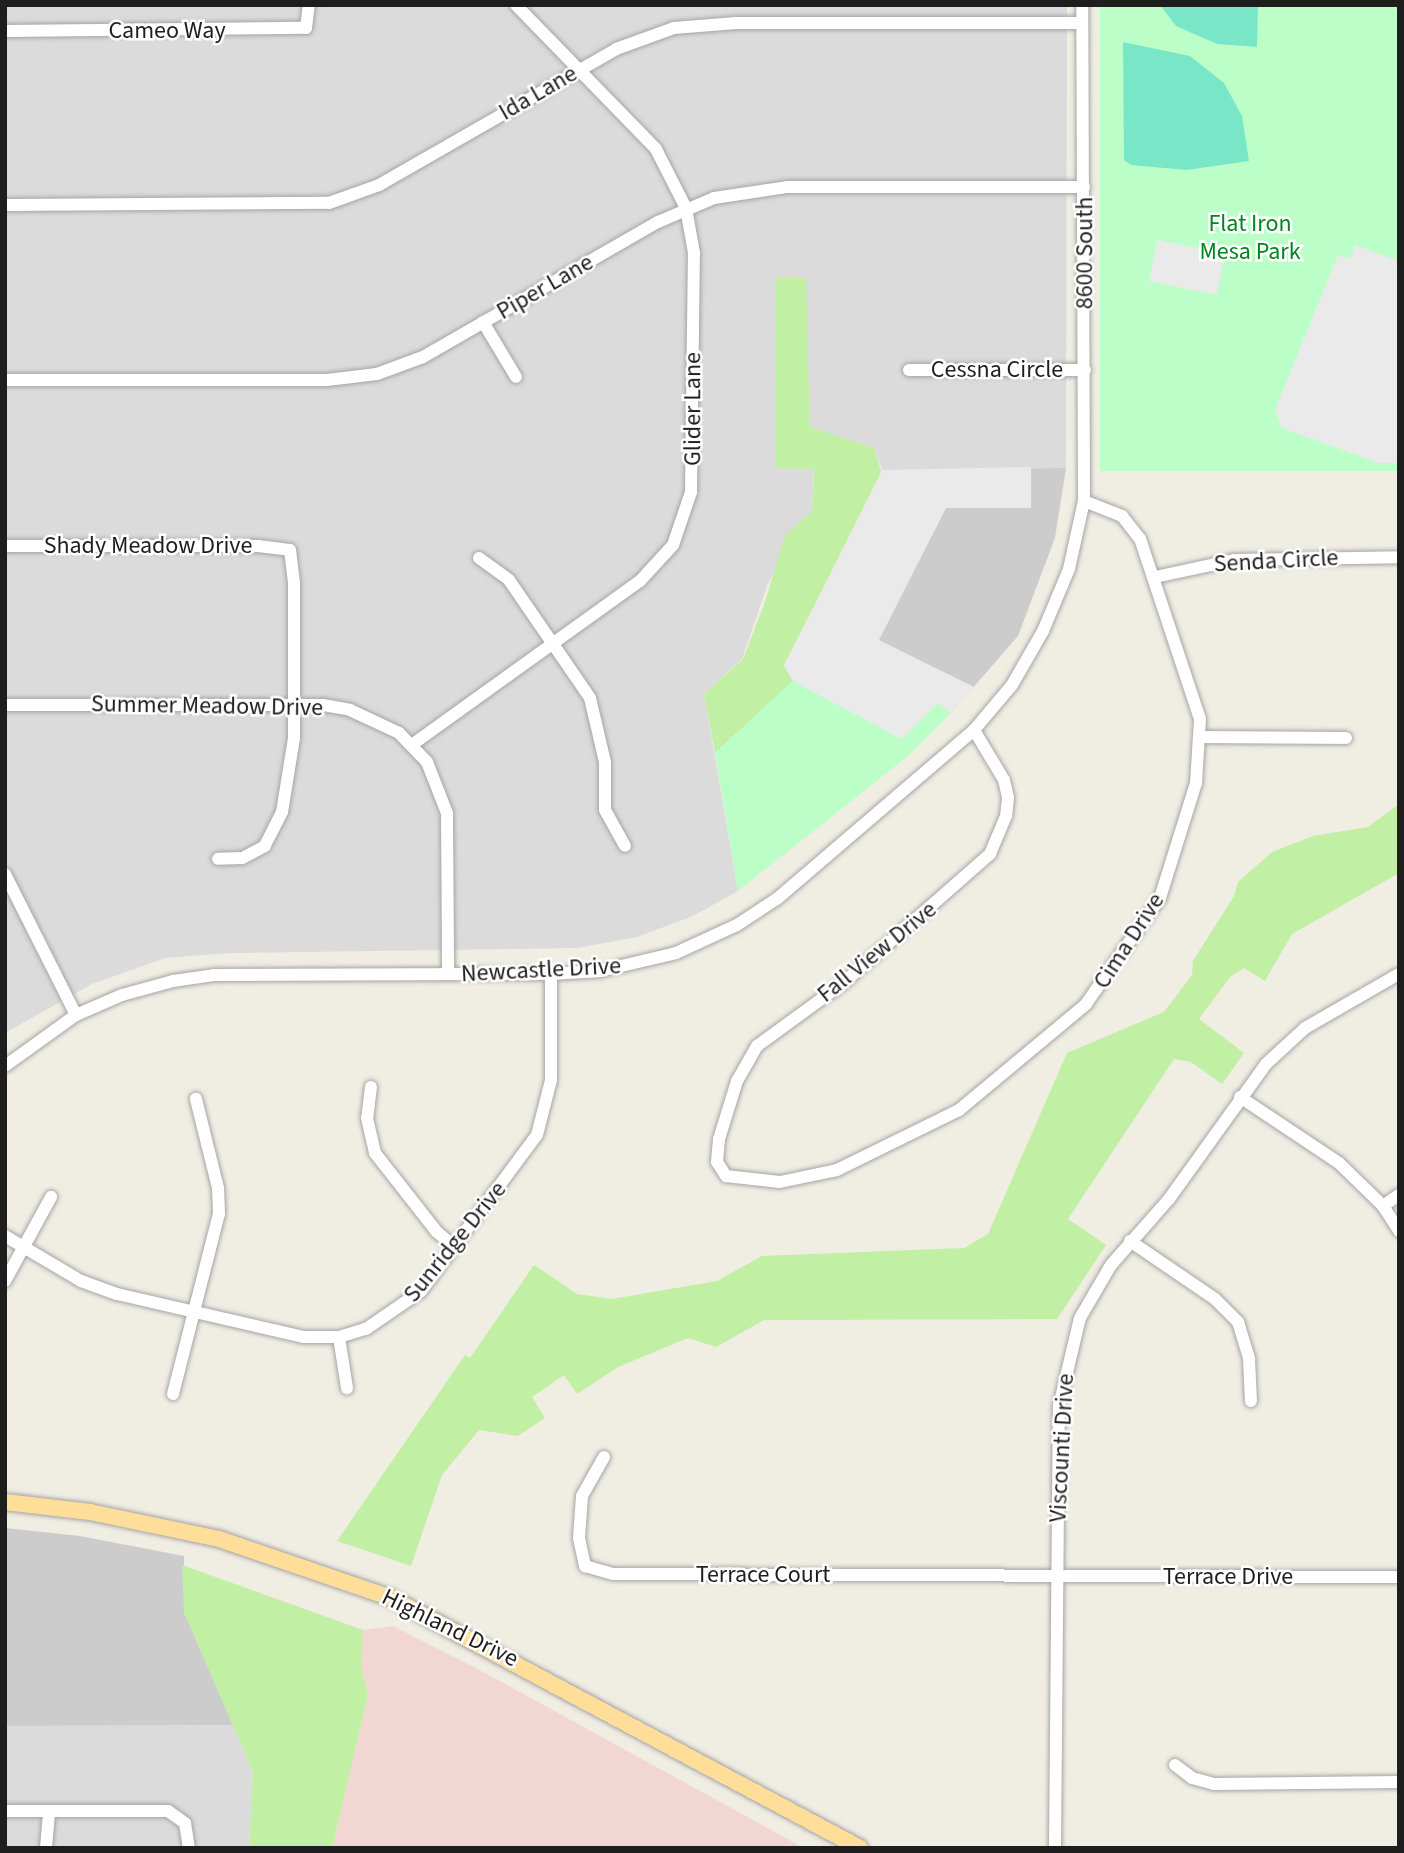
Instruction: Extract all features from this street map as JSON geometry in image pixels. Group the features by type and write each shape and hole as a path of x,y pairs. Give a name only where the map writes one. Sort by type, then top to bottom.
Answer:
{"main road":[{"name":"Highland Drive","path":"5,1502 90,1512 219,1539 378,1592 479,1641 860,1848"}],"street":[{"name":"Cameo Way","path":"5,31 306,28 309,5"},
{"name":"Glider Lane","path":"413,744 553,640 640,581 673,545 685,519 694,465 694,253 686,208 656,149 516,5"},
{"name":"8600 South","path":"1082,5 1084,501"},
{"name":"Ida Lane","path":"5,205 329,203 380,185 579,69 645,36 705,23 1082,23"},
{"name":"Piper Lane","path":"5,380 352,379 412,362 686,208 751,190 788,187 1084,187"},
{"path":"483,322 516,376"},
{"name":"Cessna Circle","path":"909,370 1085,370"},
{"name":"Cima Drive","path":"720,1170 736,1180 780,1182 837,1170 959,1110 1074,1015 1114,971 1160,898 1186,824 1203,737 1195,699 1155,577 1130,524 1122,516 1084,501"},
{"name":"Newcastle Drive","path":"5,1066 76,1015 122,995 214,975 551,974 638,964 737,925 778,898 974,730 1012,685 1043,631 1069,569 1084,501"},
{"name":"Shady Meadow Drive","path":"5,545 258,545 290,550 295,583 295,705"},
{"name":"Senda Circle","path":"1155,577 1234,560 1399,557"},
{"path":"479,558 509,580 553,640 590,698 605,762 605,810 625,846"},
{"name":"Summer Meadow Drive","path":"5,705 295,705 350,710 376,719 413,744 427,762 447,813 448,974"},
{"path":"218,859 242,858 265,846 276,831 290,777 295,705"},
{"name":"Fall View Drive","path":"720,1170 719,1139 737,1081 757,1046 842,984 990,854 1006,816 1007,798 1004,780 974,730"},
{"path":"1203,737 1346,738"},
{"path":"5,874 76,1015"},
{"name":"Sunridge Drive","path":"5,1236 98,1289 290,1335 339,1337 366,1329 410,1302 455,1247 537,1135 551,1080 551,974"},
{"name":"Viscounti Drive","path":"1055,1848 1063,1377 1080,1318 1130,1241 1170,1199 1240,1097 1305,1028 1399,974"},
{"path":"371,1087 367,1118 375,1153 437,1231 455,1247"},
{"path":"1240,1097 1339,1163 1382,1206 1399,1231"},
{"path":"173,1394 196,1314 219,1201 196,1099"},
{"path":"1382,1206 1399,1195"},
{"path":"5,1281 21,1246 51,1197"},
{"path":"1130,1241 1215,1299 1238,1322 1250,1359 1251,1401"},
{"path":"339,1337 347,1388"},
{"name":"Terrace Court","path":"604,1457 589,1479 580,1511 585,1566 598,1572 1058,1577"},
{"name":"Terrace Drive","path":"1058,1577 1399,1577"},
{"path":"1175,1765 1192,1778 1214,1784 1398,1783"},
{"path":"5,1811 168,1811 179,1815 188,1833 189,1848"},
{"path":"46,1848 49,1811"}],"shaded area":[{"path":"5,5 1067,5 1066,468 882,470 874,448 810,427 805,278 776,468 814,469 812,511 794,531 767,586 742,659 704,694 738,891 693,916 637,937 578,948 230,953 165,958 92,984 5,1033"},
{"path":"1157,240 1225,253 1217,294 1149,281"},
{"path":"1355,245 1399,261 1399,463 1379,463 1282,428 1275,410 1338,255 1350,259"},
{"path":"1031,467 1031,508 946,508 879,640 974,687 951,713 938,703 902,739 793,681 784,666 882,470"},
{"path":"1066,468 1055,538 1018,636 951,713 938,703 793,681 882,470"},
{"path":"5,1528 80,1536 184,1556 184,1612 233,1725 5,1726"},
{"path":"393,1626 487,1674 804,1848 332,1848 368,1695 361,1667 363,1630"},
{"path":"233,1725 253,1772 249,1848 5,1848 5,1726"}],"green space":[{"name":"Flat Iron Mesa Park","path":"1100,5 1399,5 1399,471 1100,471"},
{"path":"1160,5 1258,5 1257,47 1217,44 1176,26"},
{"path":"1123,42 1190,56 1224,83 1242,116 1249,161 1187,170 1131,165 1124,160"},
{"path":"776,278 806,278 810,427 874,448 882,474 784,665 793,681 715,753 704,694 743,659 765,602 784,537 812,511 814,469 775,468"},
{"path":"793,681 901,738 938,703 951,713 908,756 738,891 715,753"},
{"path":"1399,804 1399,873 1292,934 1265,981 1244,968 1230,977 1199,1019 1244,1053 1222,1084 1191,1062 1174,1059 1068,1219 1106,1245 1057,1319 764,1320 716,1347 688,1338 618,1367 577,1394 564,1375 532,1397 545,1418 518,1436 479,1430 442,1475 411,1566 337,1541 465,1355 470,1358 534,1265 577,1294 612,1299 717,1281 762,1256 964,1248 988,1234 1067,1053 1164,1012 1192,975 1193,961 1234,896 1238,882 1272,852 1313,836 1368,827"},
{"path":"182,1565 363,1630 361,1667 368,1695 332,1848 249,1848 253,1772 184,1612"}]}
